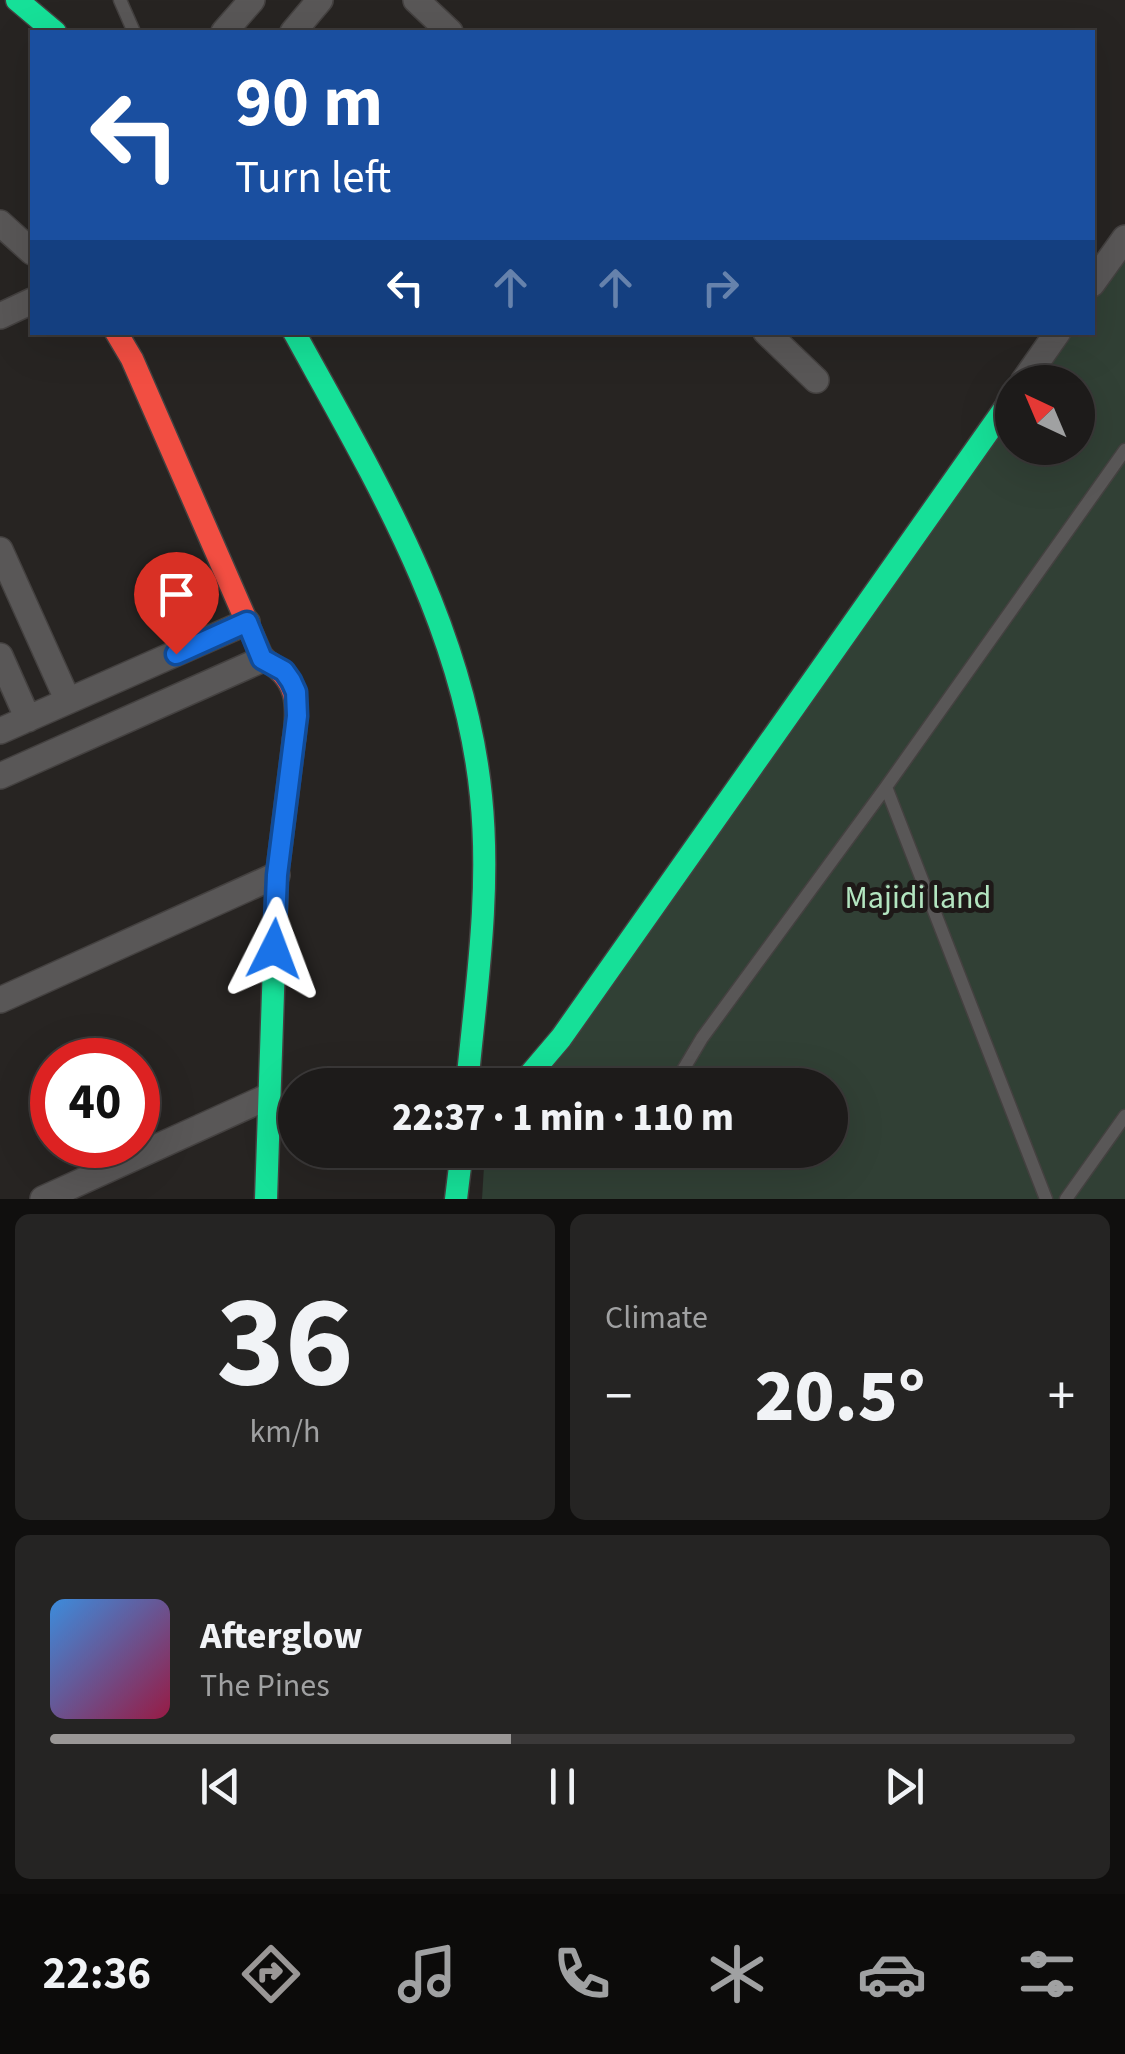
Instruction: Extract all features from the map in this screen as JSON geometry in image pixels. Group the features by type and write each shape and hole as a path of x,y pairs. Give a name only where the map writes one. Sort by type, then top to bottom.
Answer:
{"street":[{"path":"17,0 54,30"},
{"path":"226,30 252,0"},
{"path":"295,30 320,0"},
{"path":"416,0 448,30"},
{"path":"0,223 30,250"},
{"path":"1095,280 1125,238"},
{"path":"0,316 30,301"},
{"path":"118,335 132,359 262,659 284,671 296,692 298,704 277,875 263,1195"},
{"path":"296,335 415,559 448,640 463,690 474,742 484,846 468,1068"},
{"path":"769,335 816,380"},
{"path":"1035,365 1056,335"},
{"path":"536,1068 995,422"},
{"path":"0,550 68,701"},
{"path":"0,731 247,622"},
{"path":"0,656 28,719"},
{"path":"0,776 262,659"},
{"path":"0,1000 277,875"},
{"path":"43,1199 267,1097"},
{"path":"456,1199 460,1168"}],"lane":[{"path":"120,0 133,30"},
{"path":"684,1068 1125,450"},
{"path":"886,787 1046,1199"},
{"path":"1066,1199 1125,1116"}],"green space":[{"name":"Majidi land","path":"1125,250 1125,1199 482,1199 484,1168 848,1168 848,1068 535,1068 995,432 995,465 1095,465 1095,365 1043,365 1065,335 1095,335 1095,293"}],"traffic: fast":[{"path":"17,0 53,30"},
{"path":"296,335 412,555 456,672 471,733 481,796 484,868 469,1068"},
{"path":"535,1068 561,1038 995,422"},
{"path":"266,1199 277,875 294,739"},
{"path":"456,1199 460,1168"}],"traffic: jam":[{"path":"118,335 132,359 263,659 290,683 296,703 294,739"}],"route":[{"path":"176,654 247,622 262,659 284,671 296,692 297,716 277,875 274,949"}]}
